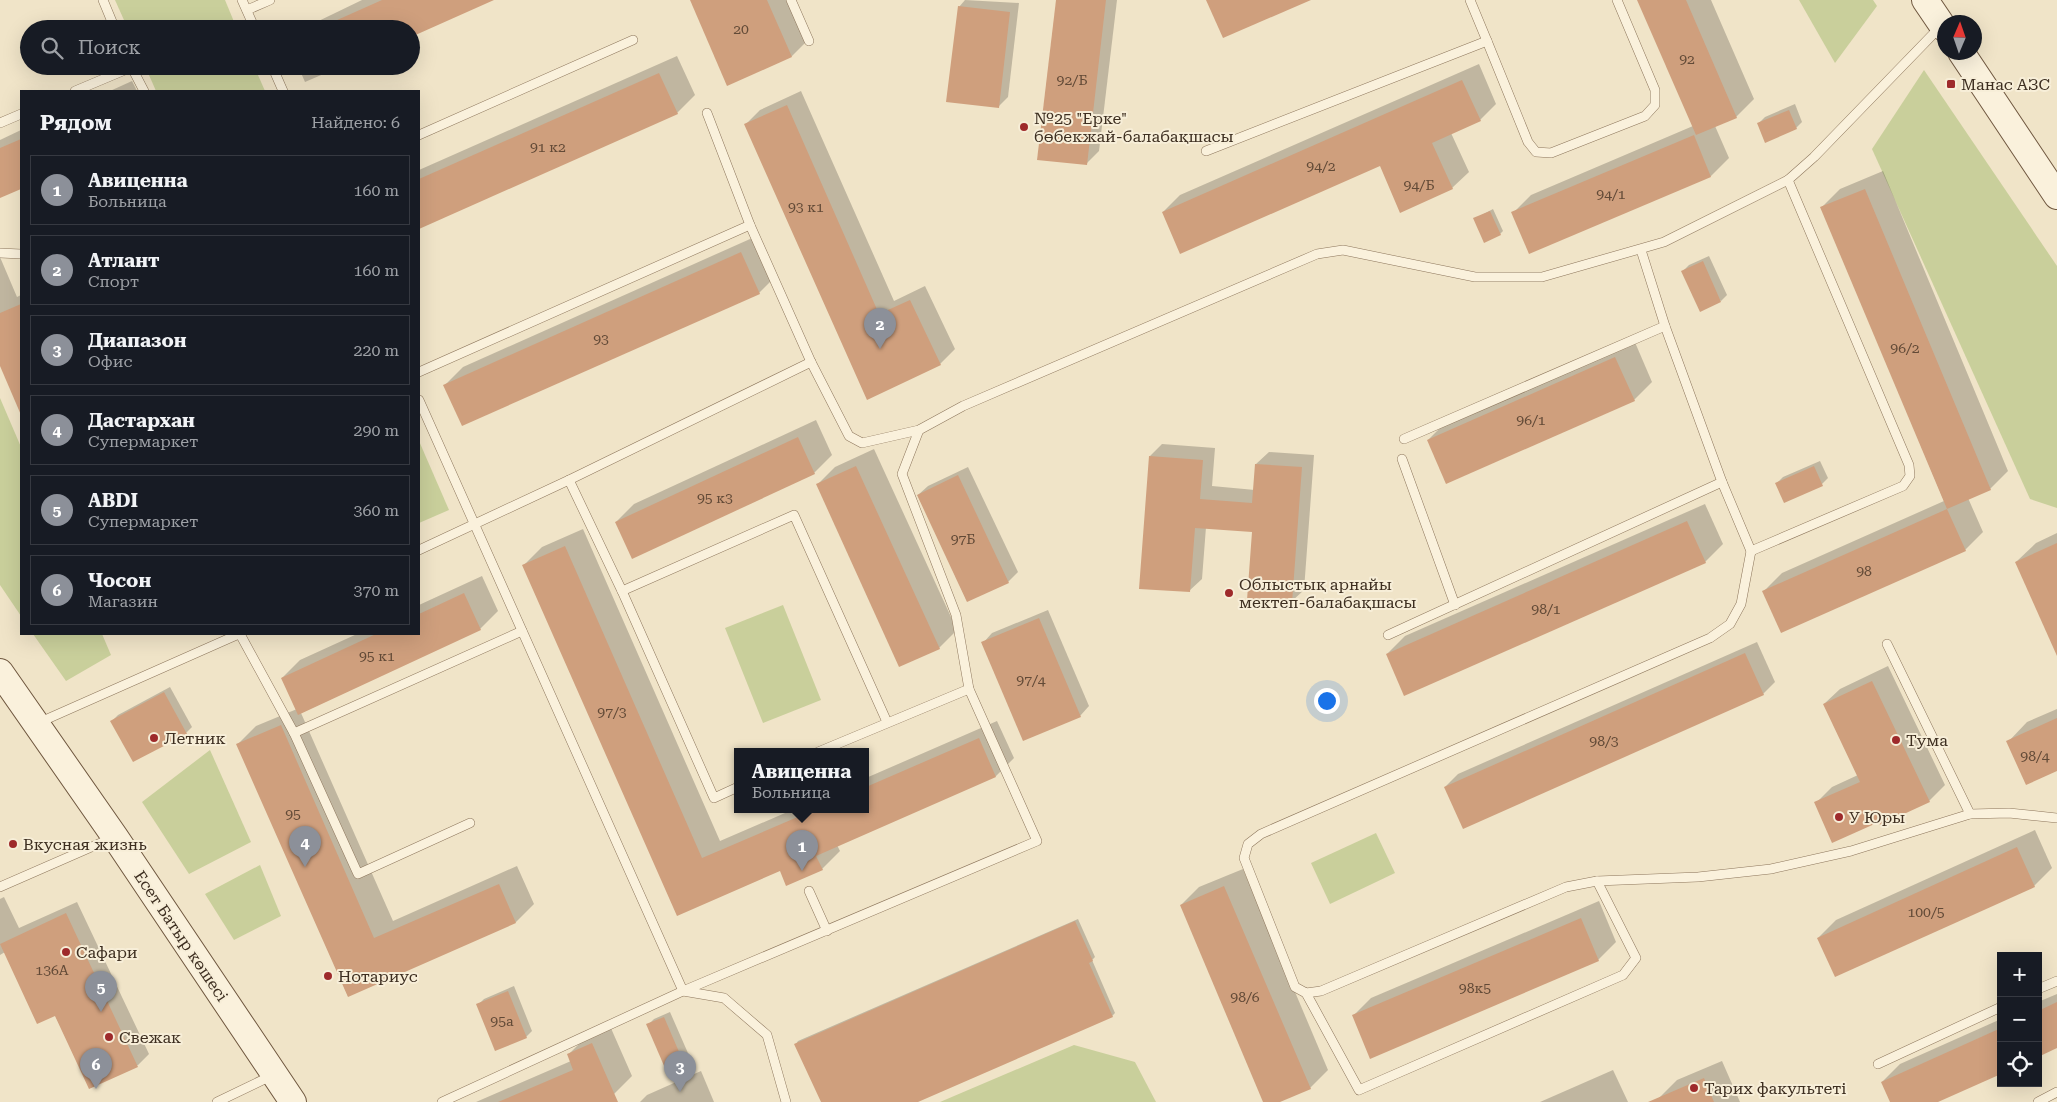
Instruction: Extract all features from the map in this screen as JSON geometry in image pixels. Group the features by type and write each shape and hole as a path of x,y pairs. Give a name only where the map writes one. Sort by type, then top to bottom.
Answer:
{"street":[{"path":"1966,60 2057,196"},
{"name":"Есет Батыр көшесі","path":"0,672 115,837 293,1102"}],"lane":[{"path":"103,0 111,20"},
{"path":"242,0 251,20"},
{"path":"247,10 270,0"},
{"path":"792,0 809,41"},
{"path":"1470,0 1528,142 1536,152 1551,153 1645,116 1655,105 1655,90 1617,0"},
{"path":"707,113 750,225 811,362 849,436 862,443 919,430 963,406 1317,254 1343,250 1475,278 1542,277 1642,250 1664,242 1788,180 1814,157 1936,12"},
{"path":"420,135 633,40"},
{"path":"1206,151 1487,41"},
{"path":"77,90 113,75"},
{"path":"136,75 144,90"},
{"path":"276,75 283,90"},
{"path":"0,124 20,114"},
{"path":"1751,551 1904,486 1910,476 1910,466 1788,180"},
{"path":"420,372 750,225"},
{"path":"1597,881 1636,958 1623,975 1359,1090 1306,993 1295,987 1244,858 1248,844 1261,834 1710,638 1730,624 1741,604 1751,551 1722,482 1665,326 1642,250"},
{"path":"0,253 20,254"},
{"path":"1404,439 1665,326"},
{"path":"420,550 569,480 811,362"},
{"path":"420,402 683,991"},
{"path":"442,1102 683,991 1037,841 969,689 956,615 902,474 919,430"},
{"path":"1402,460 1455,605"},
{"path":"569,480 622,591 714,798 734,789"},
{"path":"1388,635 1722,482"},
{"path":"622,591 794,514 887,722"},
{"path":"294,733 522,631"},
{"path":"36,724 238,635"},
{"path":"241,635 294,733 358,874 470,824"},
{"path":"1888,644 1970,814"},
{"path":"827,748 969,689"},
{"path":"1306,993 1321,990 1566,887 1597,881 1698,877 1771,868 1851,851 1970,814 2009,814 2057,818"},
{"path":"0,887 115,837"},
{"path":"810,890 827,931"},
{"path":"2042,987 2057,980"},
{"path":"683,991 724,998 767,1035 786,1102"},
{"path":"1878,1064 1997,1009"},
{"path":"217,1102 274,1074"},
{"path":"2038,1102 2057,1092"}],"green space":[{"path":"115,0 225,0 233,20 124,20"},
{"path":"1799,0 1873,0 1877,6 1835,63"},
{"path":"1924,70 2057,266 2057,508 2030,499 1872,149"},
{"path":"149,75 258,75 265,90 156,90"},
{"path":"0,398 20,445 20,615 0,585"},
{"path":"420,443 449,510 420,523"},
{"path":"783,605 821,700 763,723 725,628"},
{"path":"34,635 102,635 111,655 66,681"},
{"path":"210,750 251,842 189,874 142,802"},
{"path":"1376,833 1395,873 1330,904 1311,863"},
{"path":"260,865 281,916 234,940 205,894"},
{"path":"1074,1045 1135,1062 1156,1102 940,1102"}],"building":[{"path":"382,0 494,0 420,33 420,20 337,20"},
{"path":"690,0 767,0 792,57 727,86"},
{"path":"1056,0 1106,0 1087,165 1037,160"},
{"path":"1206,0 1311,0 1223,38"},
{"path":"1637,0 1686,0 1737,118 1696,135"},
{"path":"958,6 1010,12 999,108 946,102"},
{"path":"659,73 678,114 420,229 420,179"},
{"path":"1462,80 1481,121 1432,143 1453,189 1400,213 1380,166 1180,254 1162,212"},
{"path":"787,105 879,314 910,300 941,365 867,400 744,124"},
{"path":"1789,110 1797,129 1765,143 1757,123"},
{"path":"1694,135 1711,177 1529,254 1511,212"},
{"path":"20,139 20,189 0,198 0,148"},
{"path":"1865,189 1991,490 1947,509 1820,207"},
{"path":"1490,211 1501,235 1484,243 1473,218"},
{"path":"741,252 760,294 462,426 443,385"},
{"path":"1703,261 1721,302 1700,312 1681,271"},
{"path":"20,304 20,413 0,366 0,313"},
{"path":"1615,357 1635,401 1446,484 1427,440"},
{"path":"798,437 815,474 632,559 615,522"},
{"path":"1149,456 1203,460 1200,499 1252,503 1255,464 1302,467 1292,603 1247,600 1252,532 1195,528 1190,592 1139,589"},
{"path":"856,466 940,649 899,667 816,484"},
{"path":"1814,466 1823,486 1784,503 1775,483"},
{"path":"958,475 1009,583 967,602 917,495"},
{"path":"1947,509 1966,551 1781,633 1762,591"},
{"path":"1687,521 1706,563 1404,696 1386,654"},
{"path":"2057,543 2057,656 2015,562"},
{"path":"565,546 702,858 807,813 869,813 869,786 979,738 996,777 816,856 823,870 786,886 780,871 677,916 522,565"},
{"path":"464,593 481,630 298,715 281,678 374,635 420,635 420,614"},
{"path":"1039,618 1081,717 1023,741 981,642"},
{"path":"1745,653 1764,695 1463,829 1444,787"},
{"path":"1872,681 1930,802 1880,825 1879,822 1832,843 1814,802 1860,782 1823,704"},
{"path":"164,692 187,734 133,762 110,721"},
{"path":"2057,718 2057,771 2026,785 2006,741"},
{"path":"281,725 374,938 499,884 516,923 348,997 236,744"},
{"path":"2017,847 2035,887 1835,977 1817,938"},
{"path":"1224,886 1311,1089 1280,1102 1263,1102 1180,905"},
{"path":"66,913 138,1067 89,1089 55,1016 37,1024 0,944"},
{"path":"1581,918 1599,961 1370,1059 1352,1015"},
{"path":"1075,921 1093,961 1089,963 1113,1017 918,1102 821,1102 794,1044"},
{"path":"508,991 527,1038 495,1051 476,1004"},
{"path":"2057,1002 2057,1048 2042,1055 2042,1042 2042,1009"},
{"path":"664,1017 686,1068 668,1075 646,1024"},
{"path":"1997,1030 1997,1076 1938,1102 1890,1102 1881,1082"},
{"path":"592,1043 618,1102 498,1102 573,1070 567,1054"},
{"name":"Тарих факультеті","path":"1704,1078 1714,1102 1648,1102"}],"place":[{"name":"Манас АЗС","path":"1951,84"},
{"name":"№25 \"Ерке\" бөбекжай-балабақшасы","path":"1024,127"},
{"name":"Атлант","path":"880,349"},
{"name":"Облыстық арнайы мектеп-балабақшасы","path":"1229,593"},
{"name":"Летник","path":"154,738"},
{"name":"Тума","path":"1896,740"},
{"name":"У Юры","path":"1839,817"},
{"name":"Вкусная жизнь","path":"13,844"},
{"name":"Дастархан","path":"305,867"},
{"name":"Авиценна","path":"802,871"},
{"name":"Сафари","path":"66,952"},
{"name":"Нотариус","path":"328,976"},
{"name":"ABDI","path":"101,1012"},
{"name":"Свежак","path":"109,1037"},
{"name":"Тарих факультеті","path":"1694,1088"},
{"name":"Чосон","path":"96,1089"},
{"name":"Диапазон","path":"680,1092"}]}
